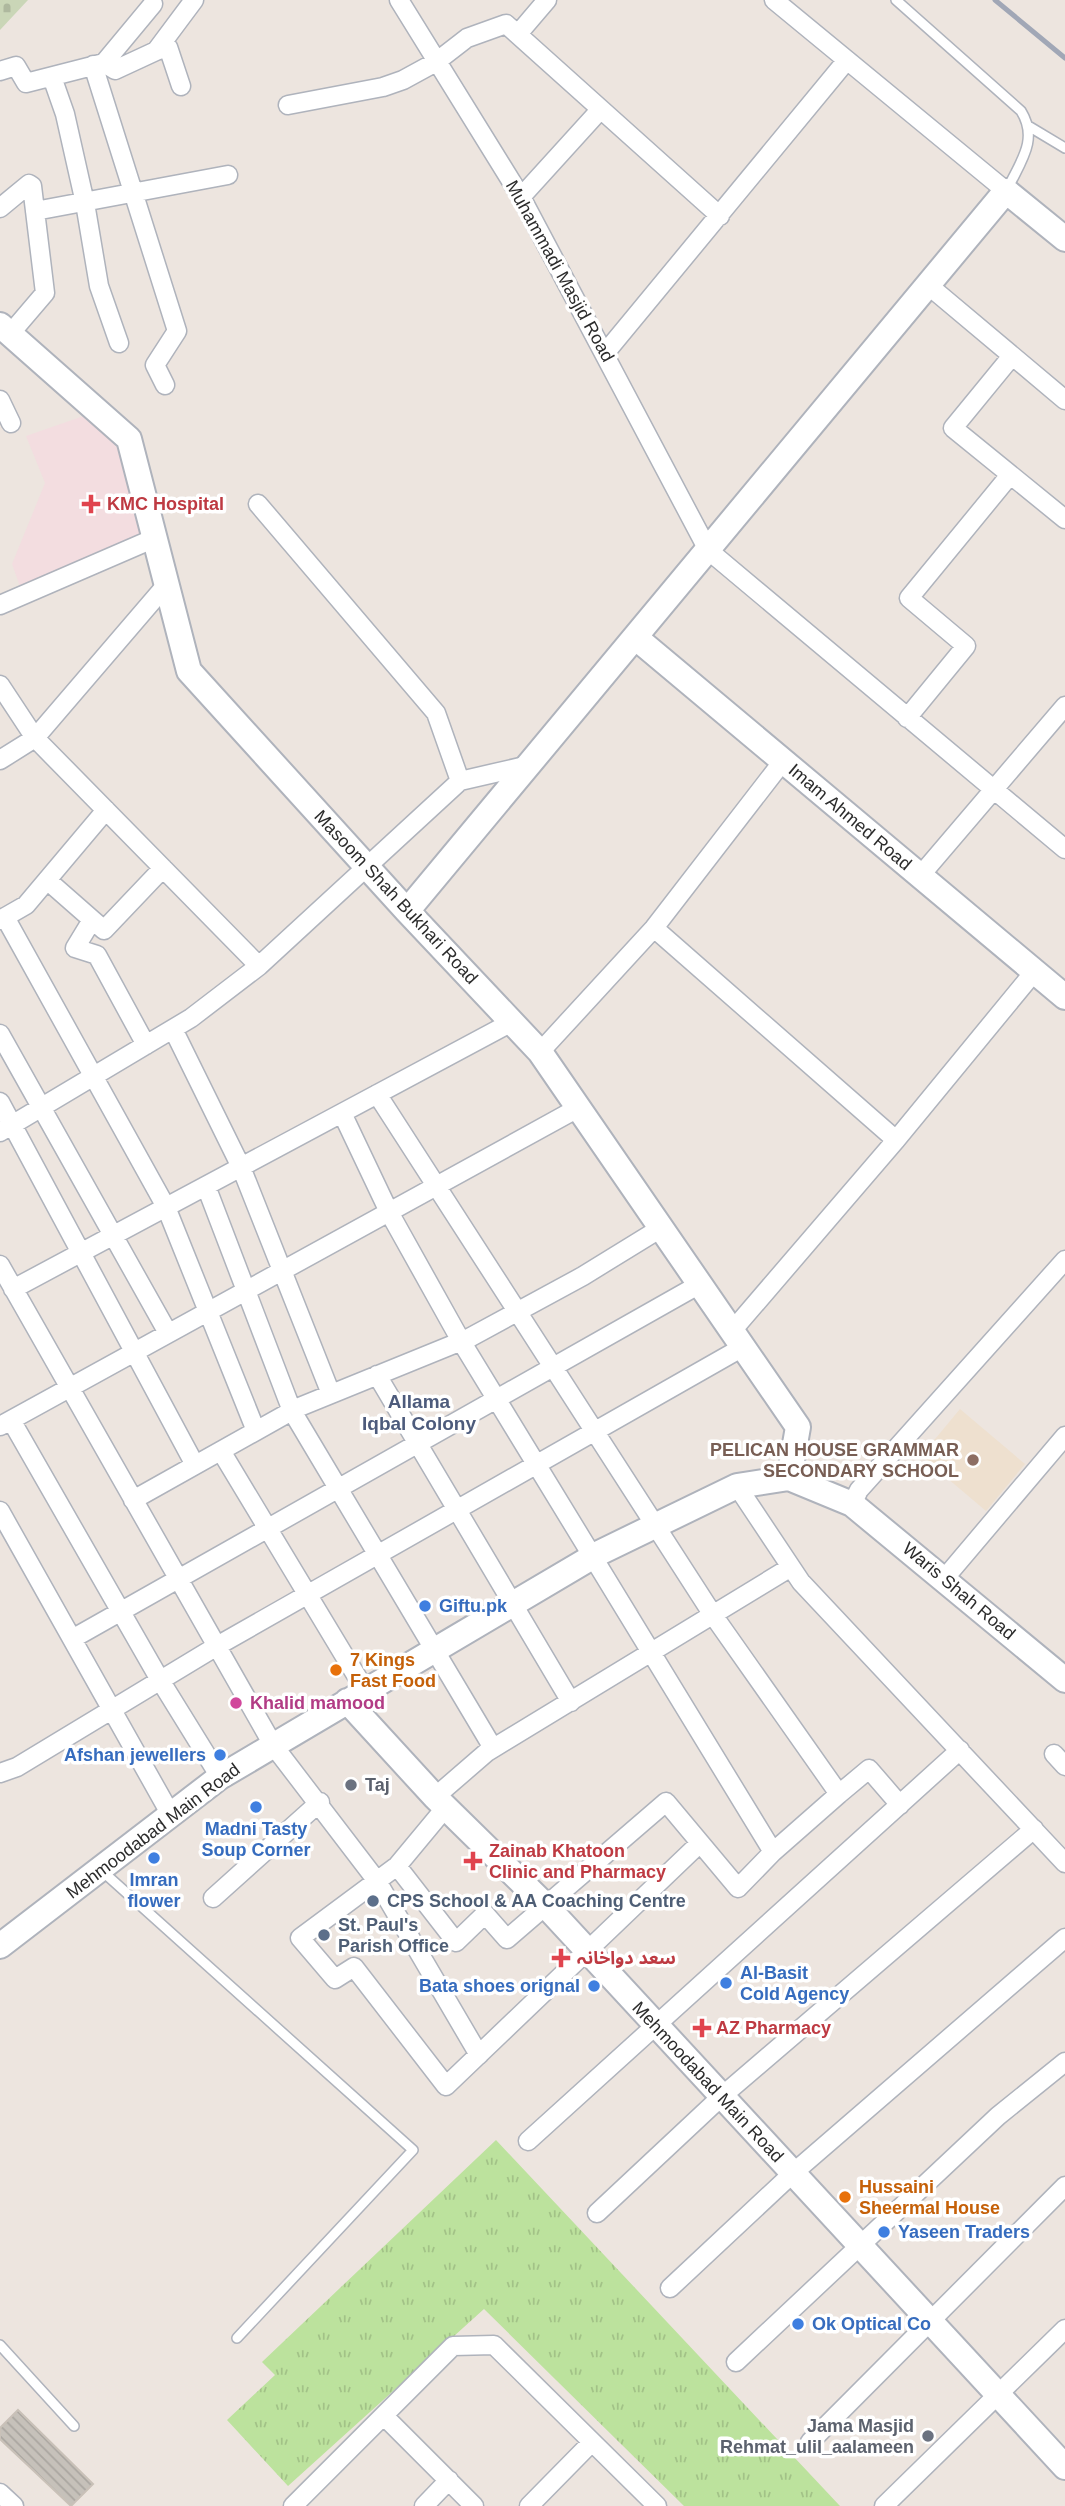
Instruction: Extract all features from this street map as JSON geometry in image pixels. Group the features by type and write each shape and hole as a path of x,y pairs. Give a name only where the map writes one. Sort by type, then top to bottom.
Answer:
{"street":[{"path":"156,51 194,0"},
{"name":"Muhammadi Masjid Road","path":"399,0 521,197 606,352 708,550"},
{"path":"518,34 547,0"},
{"path":"774,0 1065,239"},
{"path":"0,71 16,66 26,83 99,64 153,4"},
{"path":"288,105 383,87 436,62 467,38 506,24 720,216"},
{"path":"99,64 116,70 168,47 181,86"},
{"path":"606,352 847,60"},
{"path":"99,64 133,194 177,331 155,365 164,385"},
{"path":"52,77 65,114 85,203 99,286 118,343"},
{"path":"521,197 600,110"},
{"path":"35,211 228,175"},
{"path":"0,208 30,184 45,293 5,329"},
{"path":"407,911 1006,191"},
{"path":"928,285 1065,401"},
{"name":"Masoom Shah Bukhari Road","path":"5,329 129,439 189,671 407,911 540,1052 798,1427 789,1478"},
{"path":"1013,356 953,428 1065,519"},
{"path":"0,400 10,423"},
{"path":"906,718 966,646 909,598 1010,475"},
{"path":"258,504 436,713 460,781"},
{"path":"0,605 155,538"},
{"path":"708,550 992,792 1065,849"},
{"path":"0,760 35,738 167,584"},
{"name":"Imam Ahmed Road","path":"635,637 1065,997"},
{"path":"0,685 35,738 259,966"},
{"path":"920,876 1065,706"},
{"path":"540,1052 654,928 783,761"},
{"path":"6,1128 173,1029 259,966 460,781 528,765"},
{"path":"106,810 26,905 2,918 95,1075 166,1207 256,1431"},
{"path":"47,880 104,930 163,868"},
{"path":"92,920 75,948 97,956 146,1045"},
{"path":"654,928 896,1140"},
{"path":"0,1773 17,1767 217,1646 593,1432 737,1339 1034,972"},
{"path":"13,1289 512,1022"},
{"path":"173,1029 241,1167 331,1394"},
{"path":"0,1034 169,1333"},
{"path":"377,1094 551,1368 713,1615 839,1794"},
{"path":"0,1102 6,1128 83,1251 195,1465"},
{"path":"220,1777 6,1423 578,1108"},
{"path":"342,1113 389,1212 461,1341 773,1852"},
{"path":"206,1186 292,1410 494,1748"},
{"path":"134,1500 292,1410 461,1341 583,1276 661,1228"},
{"path":"789,1478 852,1504 859,1490 1065,1260"},
{"path":"0,1265 273,1745 320,1802 377,1881 479,2055"},
{"path":"72,1639 700,1284"},
{"path":"377,1375 571,1702"},
{"path":"944,1579 1065,1436"},
{"path":"221,1451 307,1594 356,1695"},
{"name":"Mehmoodabad Main Road","path":"0,1946 220,1777 356,1695 654,1525 737,1486 789,1478"},
{"path":"737,1486 802,1582 1065,1863"},
{"name":"Waris Shah Road","path":"852,1504 1065,1680"},
{"path":"0,1511 171,1815"},
{"path":"700,1843 446,2087 354,1967 335,1979 300,1938 397,1866 440,1802 494,1748 791,1567"},
{"name":"Mehmoodabad Main Road","path":"356,1695 440,1802 547,1907 1065,2467"},
{"path":"528,2141 960,1750"},
{"path":"397,1866 456,1942 485,1914 507,1939 666,1802 738,1888 773,1852 869,1769 900,1805"},
{"path":"213,1898 320,1802"},
{"path":"597,2213 721,2097 1034,1829"},
{"path":"670,2288 792,2174 1065,1938"},
{"path":"736,2362 999,2116 1065,2062"},
{"path":"810,2442 1065,2186"},
{"path":"884,2506 1065,2329"},
{"path":"293,2506 385,2417 453,2346 494,2345 657,2506"},
{"path":"385,2417 474,2506"},
{"path":"529,2506 592,2442"},
{"path":"424,2506 449,2480"},
{"path":"0,2493 14,2506"}],"lane":[{"path":"897,0 1021,111 1030,127 1030,142 1006,191"},
{"path":"1030,127 1065,148"},
{"path":"101,1870 413,2150 237,2338"},
{"path":"0,2345 74,2426"}],"shaded area":[{"name":"KMC Hospital","path":"98,411 129,439 155,538 23,595 12,564 45,483 26,436"},
{"name":"PELICAN HOUSE GRAMMAR SECONDARY SCHOOL","path":"960,1409 1025,1464 986,1511 921,1456"}],"green space":[{"path":"0,0 28,0 0,30"},
{"path":"496,2140 840,2506 684,2506 484,2309 288,2486 227,2420 275,2375 262,2362"}],"building":[{"path":"18,2410 93,2484 71,2506 0,2439 0,2428"}],"railway":[{"path":"995,0 1065,58"}],"place":[{"name":"KMC Hospital","path":"91,504"},
{"name":"PELICAN HOUSE GRAMMAR SECONDARY SCHOOL","path":"973,1460"},
{"name":"Giftu.pk","path":"425,1606"},
{"name":"7 Kings Fast Food","path":"336,1670"},
{"name":"Khalid mamood","path":"236,1703"},
{"name":"Afshan jewellers","path":"220,1755"},
{"name":"Taj","path":"351,1785"},
{"name":"Madni Tasty Soup Corner","path":"256,1807"},
{"name":"Imran flower","path":"154,1858"},
{"name":"Zainab Khatoon Clinic and Pharmacy","path":"473,1861"},
{"name":"CPS School & AA Coaching Centre","path":"373,1901"},
{"name":"St. Paul's Parish Office","path":"324,1935"},
{"name":"سعد دواخانہ","path":"561,1958"},
{"name":"Al-Basit Cold Agency","path":"726,1983"},
{"name":"Bata shoes orignal","path":"594,1986"},
{"name":"AZ Pharmacy","path":"702,2028"},
{"name":"Hussaini Sheermal House","path":"845,2197"},
{"name":"Yaseen Traders","path":"884,2232"},
{"name":"Ok Optical Co","path":"798,2324"},
{"name":"Jama Masjid Rehmat_ulil_aalameen","path":"928,2436"}],"district":[{"name":"Allama Iqbal Colony","path":"419,1412"}]}
